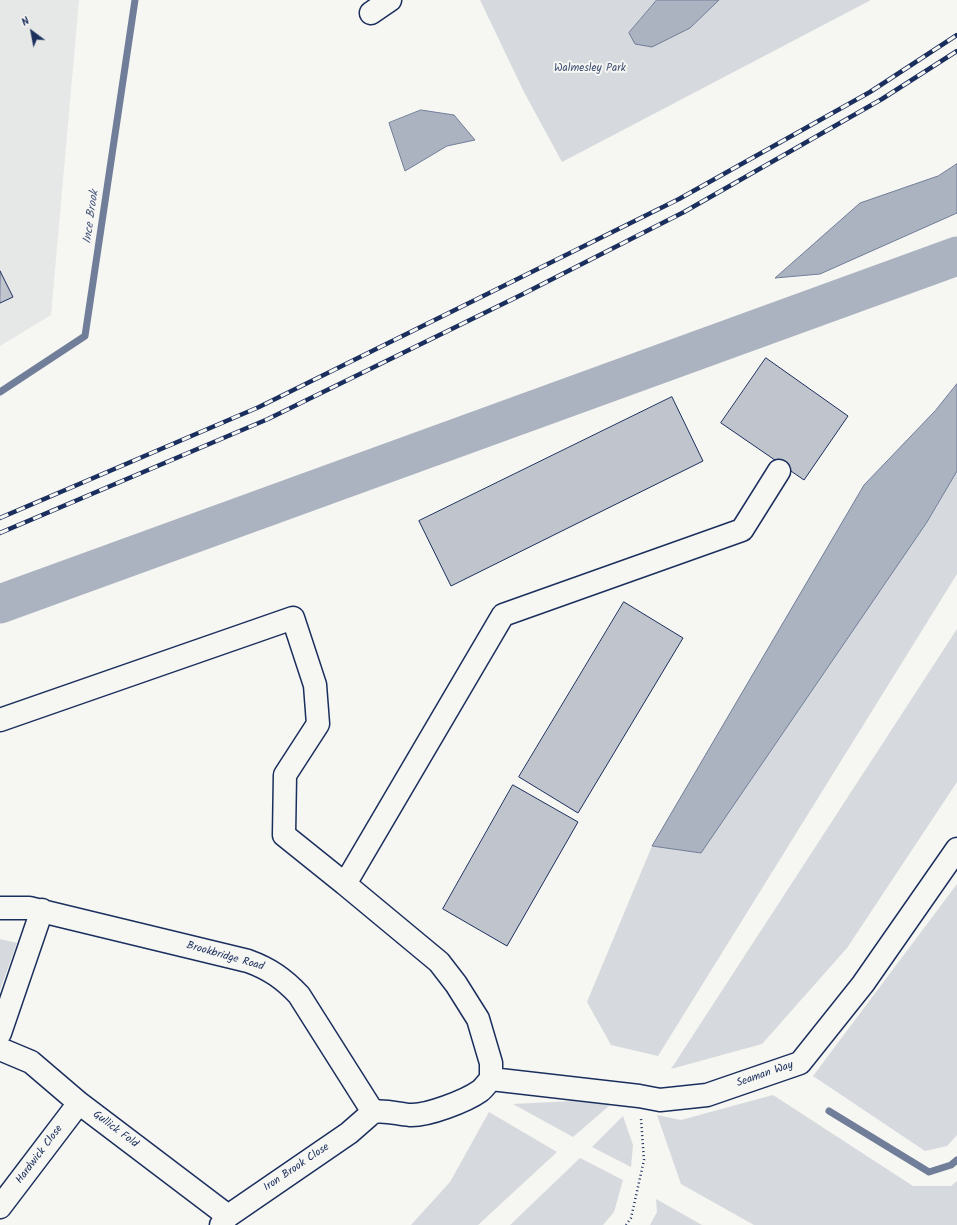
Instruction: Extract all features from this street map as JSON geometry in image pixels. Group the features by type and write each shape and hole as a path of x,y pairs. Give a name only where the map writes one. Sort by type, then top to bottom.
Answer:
{"street":[{"path":"371,13 390,0"},
{"path":"345,884 503,615 742,530 779,471"},
{"path":"0,720 293,618 315,685 318,724 285,775 284,835 439,962 456,984 478,1019 491,1063 491,1079 481,1091 440,1110 423,1115 411,1115 384,1110 373,1112"},
{"name":"Seaman Way","path":"491,1079 639,1096 660,1100 707,1095 800,1063 863,984 957,849"},
{"name":"Brookbridge Road","path":"0,908 29,908 42,910 248,961 268,968 285,979 299,995 373,1112"},
{"path":"0,1033 42,910"},
{"name":"Gullick Fold","path":"0,1049 31,1062 224,1221"},
{"name":"Hardwick Close","path":"0,1207 79,1103"},
{"name":"Iron Brook Close","path":"224,1221 349,1133 373,1112"}],"path":[{"path":"626,1225 631,1218 644,1160 639,1096"}],"shaded area":[{"path":"0,0 79,0 51,315 0,346"},
{"path":"657,0 719,0 690,28 652,47 635,44 629,33"},
{"path":"421,110 454,115 475,140 447,146 405,171 389,123"},
{"path":"957,164 957,213 820,274 775,278 860,203 938,176"},
{"path":"957,384 957,471 927,522 701,853 652,846 864,485 935,411"}],"green space":[{"name":"Walmesley Park","path":"480,0 871,0 562,162 524,92"},
{"path":"957,471 957,574 658,1056 611,1045 587,1002 652,846 701,853 927,522"},
{"path":"957,629 957,782 847,948 762,1044 671,1069"},
{"path":"957,884 957,1135 947,1146 925,1151 813,1076"},
{"path":"0,939 17,943 0,990"},
{"path":"773,1095 913,1186 951,1186 957,1181 957,1225 754,1225 681,1184 657,1115 681,1120"},
{"path":"573,1101 610,1105 573,1137 513,1104"},
{"path":"489,1112 557,1152 478,1225 411,1225 450,1182"},
{"path":"623,1116 633,1145 631,1167 592,1147"},
{"path":"580,1158 623,1180 614,1212 603,1225 510,1225"},
{"path":"656,1199 702,1225 650,1225 657,1212"}],"building":[{"path":"0,271 13,297 0,303"},
{"path":"766,358 848,416 804,480 721,423"},
{"path":"672,397 703,461 451,586 419,521"},
{"path":"624,602 683,638 578,813 519,777"},
{"path":"513,785 578,822 507,946 443,909"}],"waterway":[{"name":"Ince Brook","path":"0,392 85,336 135,0"},
{"path":"0,604 957,256"},
{"path":"829,1111 929,1172 951,1165 957,1160"}],"railway":[{"path":"0,518 259,407 679,199 870,92 957,35"},
{"path":"0,533 268,419 521,295 684,212 882,99 957,51"}]}
